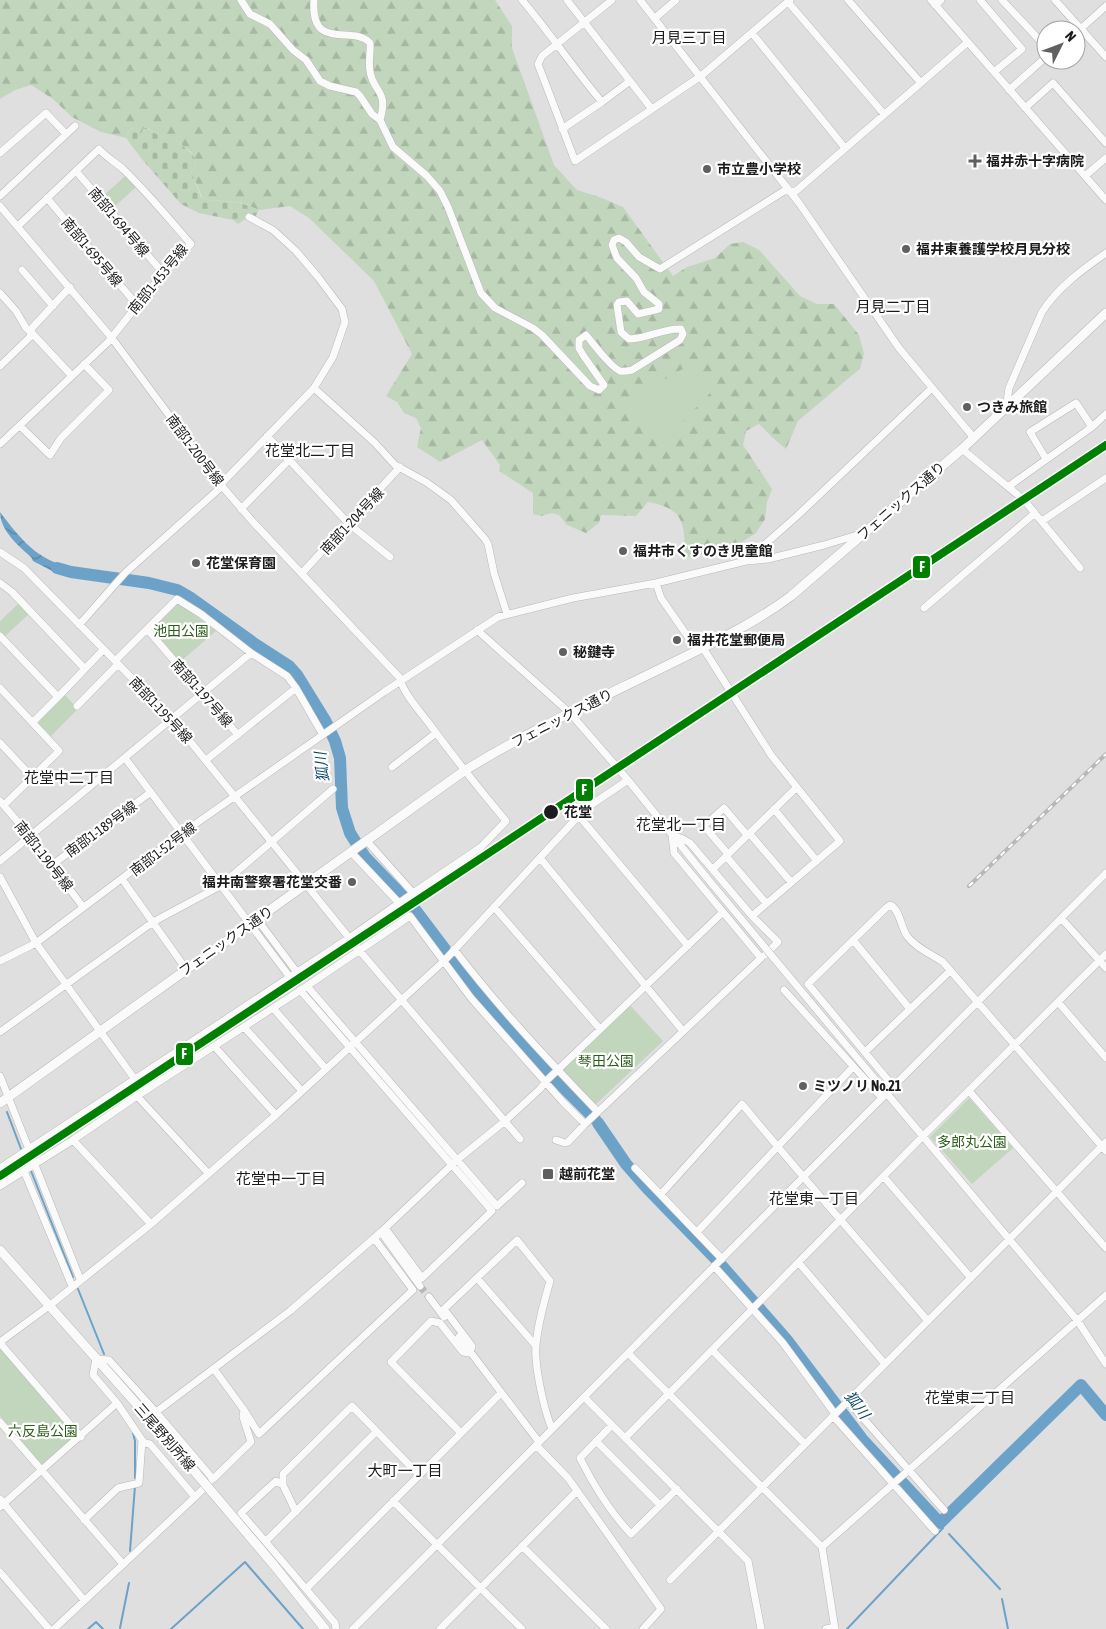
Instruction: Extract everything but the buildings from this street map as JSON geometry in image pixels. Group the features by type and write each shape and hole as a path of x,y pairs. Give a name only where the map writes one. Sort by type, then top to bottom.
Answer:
{"main road":[{"name":"フェニックス通り","path":"0,1103 464,771 518,739 703,648 772,610 962,449 1106,313"},
{"name":"三尾野別所線","path":"0,1250 157,1427 325,1629"}],"street":[{"path":"241,0 250,14 270,24 293,50 306,60 320,81 330,86 356,92 372,114 380,120 393,148 427,176 440,191 481,293 495,308 533,328 542,335 590,386 598,390 604,385 579,348 579,340 586,335 614,366 621,371 627,372 680,340 683,334 680,329 673,329 650,336 630,339 621,332 617,305 619,302 627,301 638,314 659,310 659,304 644,292 636,278 617,258 612,245 614,240 619,238 626,242 639,257 660,270 784,191 796,191 968,42"},
{"path":"314,0 314,16 324,30 334,35 365,38 370,43 369,70 383,101 380,120"},
{"path":"522,0 557,43 580,77 602,102"},
{"path":"566,0 651,108"},
{"path":"612,0 557,43 542,56 538,64 575,161 701,76 789,1 884,114"},
{"path":"640,0 790,192 900,348 974,438"},
{"path":"655,18 676,0"},
{"path":"848,0 921,83"},
{"path":"980,0 1022,49 994,72"},
{"path":"1002,0 1036,36"},
{"path":"1054,0 1070,20"},
{"path":"936,2 1009,90 1106,200"},
{"path":"1086,25 1106,6"},
{"path":"752,33 845,148"},
{"path":"1086,37 1106,56"},
{"path":"1009,90 1036,66"},
{"path":"562,129 630,80"},
{"path":"1025,108 1053,84 1106,143"},
{"path":"0,153 46,113 66,134"},
{"path":"0,196 75,126"},
{"name":"南部1-453号線","path":"0,444 111,337 163,273 191,244 139,185 99,149 18,226"},
{"path":"1085,176 1106,158"},
{"name":"南部1-694号線","path":"76,171 163,273"},
{"name":"南部1-695号線","path":"47,198 137,305"},
{"name":"南部1-200号線","path":"0,206 111,337 221,485 400,677 401,683 436,733 464,771 506,821 481,847 412,894"},
{"path":"79,625 125,574 220,488 314,388 333,357 346,322 342,309 289,243 273,230 249,217"},
{"path":"1006,408 1008,388 1049,300 1106,253"},
{"path":"22,270 53,306"},
{"path":"0,366 30,337 32,328 70,287"},
{"path":"0,293 16,311 26,328 72,376"},
{"path":"20,426 50,455 61,438 109,390 84,364"},
{"path":"314,388 375,443 395,465 426,482 451,500 485,539 507,614"},
{"path":"746,561 797,516 932,388"},
{"path":"1046,459 1030,432 1076,403 1092,427"},
{"path":"1008,486 1092,427 1106,414"},
{"path":"267,436 349,524 390,557"},
{"path":"962,449 1024,500 1080,568"},
{"path":"242,509 289,460"},
{"name":"南部1-204号線","path":"302,573 400,467"},
{"path":"1042,521 1106,478"},
{"path":"924,608 1035,513"},
{"path":"401,683 477,630 507,614 573,598 656,583 746,561 777,556 824,545 865,532"},
{"name":"南部1-195号線","path":"0,552 24,568 172,719 349,938 520,1139"},
{"path":"0,583 12,592 85,669"},
{"path":"656,583 661,598 693,644 703,648 771,756 840,841 752,916"},
{"path":"77,706 176,600 201,614 252,653 281,672 296,688 324,734"},
{"name":"南部1-197号線","path":"147,629 238,734"},
{"path":"477,630 505,657 570,713 628,780 842,1040 884,1095"},
{"path":"0,636 58,697"},
{"path":"33,722 104,650"},
{"path":"0,860 252,653"},
{"name":"南部1-52号線","path":"0,961 36,943 181,834 324,734 401,683"},
{"name":"南部1-190号線","path":"0,688 60,751 2,803 30,836 83,907"},
{"path":"206,760 296,688"},
{"path":"392,767 436,733"},
{"path":"0,744 32,777"},
{"path":"125,758 220,886 296,971"},
{"path":"81,1437 0,1342 49,1306 151,1224 276,1115 444,960 585,809 628,780"},
{"path":"712,869 796,788"},
{"path":"0,1032 153,922 220,886 333,789"},
{"name":"南部1-189号線","path":"52,865 150,792"},
{"path":"766,903 704,826 724,808 791,882"},
{"path":"774,809 817,861"},
{"path":"579,816 688,946"},
{"path":"556,1140 568,1142 592,1117 778,942 752,916 689,842 672,835"},
{"path":"672,835 674,853 761,958"},
{"path":"0,1168 296,971 349,938 412,894 366,841"},
{"path":"352,851 400,902"},
{"path":"540,858 683,1031"},
{"path":"353,1629 1106,873"},
{"path":"0,877 36,943 134,1078"},
{"path":"122,879 186,969"},
{"path":"670,1580 1056,1192 1105,1146 943,962 913,943 904,931 896,909 888,906 808,984 894,1086"},
{"path":"494,907 600,1029"},
{"path":"156,1412 290,1311 374,1238 454,1162 505,1121 540,1089 546,1081 723,912"},
{"path":"0,1186 73,1140 410,916 471,998 546,1081 592,1117"},
{"path":"1061,918 1106,968"},
{"path":"254,922 289,976"},
{"path":"853,940 910,1009"},
{"path":"454,949 486,990 557,1071 592,1117"},
{"path":"625,1438 923,1136 1106,954"},
{"path":"864,1052 950,970"},
{"path":"303,988 495,1208"},
{"path":"784,990 853,1067 884,1095 923,1136 1077,1320 1106,1364"},
{"path":"1058,1002 1106,1058"},
{"path":"273,1008 326,1069"},
{"path":"244,1027 302,1091"},
{"path":"214,1046 276,1115"},
{"path":"696,1232 853,1067"},
{"path":"0,1076 80,1280"},
{"path":"969,1091 1106,1248"},
{"path":"137,1096 208,1174"},
{"path":"661,1194 742,1104 802,1178 842,1220 928,1321"},
{"path":"73,1140 151,1224"},
{"path":"635,1168 696,1232 837,1412 897,1481 935,1531"},
{"path":"24,1171 72,1286"},
{"path":"884,1177 971,1278"},
{"path":"383,1230 422,1278 522,1183"},
{"path":"383,1230 420,1286"},
{"path":"214,1369 259,1434 413,1290 374,1238"},
{"path":"470,1353 472,1346 444,1309 517,1240 550,1281 542,1310 536,1346 540,1385 546,1415 552,1429"},
{"path":"799,1263 884,1364"},
{"path":"477,1278 536,1346"},
{"path":"822,1547 1106,1295"},
{"path":"430,1297 538,1443 568,1478 660,1609 644,1629"},
{"path":"461,1433 391,1362 432,1321 440,1323 463,1352 470,1353"},
{"path":"712,1350 805,1444"},
{"path":"628,1353 822,1547 835,1628 826,1629"},
{"path":"195,1497 150,1444 142,1440 117,1403 92,1375 96,1359 109,1360 213,1480"},
{"path":"307,1588 501,1393"},
{"path":"584,1397 748,1561 761,1629"},
{"path":"848,1401 944,1510"},
{"path":"84,1600 1,1503 41,1472 117,1403"},
{"path":"296,1512 283,1485 283,1474 352,1406 419,1475"},
{"path":"54,1629 252,1442 243,1417 244,1410"},
{"path":"0,1422 41,1472 123,1564"},
{"path":"612,1425 580,1458 603,1498 618,1520 631,1534 677,1488"},
{"path":"266,1541 376,1432"},
{"path":"84,1520 118,1488 139,1483 142,1440"},
{"path":"596,1441 660,1505"},
{"path":"283,1485 276,1481 241,1513 307,1588 335,1623 336,1629"},
{"path":"440,1629 577,1491"},
{"path":"393,1501 522,1629"},
{"path":"522,1546 606,1629"},
{"path":"0,1572 49,1629"}],"green space":[{"path":"0,0 495,0 512,26 512,48 554,165 577,190 623,207 673,276 687,267 715,258 730,244 743,242 759,250 800,296 817,304 834,304 859,335 864,354 860,369 798,421 786,449 759,424 746,431 743,445 772,489 767,502 765,519 756,533 736,546 685,558 683,527 680,520 670,509 648,502 636,516 601,515 599,523 586,533 567,525 559,515 552,513 541,516 533,514 533,493 499,471 500,465 482,440 440,462 417,447 421,428 416,418 404,413 397,402 386,396 412,354 374,281 309,218 290,206 259,210 239,202 209,200 202,197 191,171 196,160 192,153 176,140 165,140 145,126 141,134 131,128 126,138 101,132 72,117 53,99 31,85 15,90 0,99"},
{"path":"145,127 166,140 176,140 192,154 196,160 191,171 201,197 209,200 238,202 259,210 255,217 247,218 238,224 233,220 199,213 181,204 126,138 131,128 141,134"},
{"path":"125,176 136,187 112,209 102,197"},
{"path":"690,365 711,392 665,440 629,408 661,381"},
{"path":"19,603 29,614 4,637 0,632 0,621"},
{"name":"池田公園","path":"176,605 181,605 216,631 180,662 153,631 153,628"},
{"path":"65,695 78,709 51,736 39,724 39,720"},
{"name":"琴田公園","path":"629,1004 663,1041 595,1105 561,1069"},
{"name":"多郎丸公園","path":"969,1098 1013,1148 972,1184 930,1137"},
{"name":"六反島公園","path":"0,1346 77,1436 42,1467 0,1416"}],"water":[{"path":"0,512 22,539 39,554 49,560 72,567 71,576 54,572 33,561 10,537 0,517"}],"waterway":[{"name":"狐川","path":"57,568 71,572 149,583 177,590 289,666 297,675 326,722 335,741 340,758 342,808 350,833 365,857 414,908 481,997 542,1066 595,1119"},
{"path":"7,1112 21,1149"},
{"name":"狐川","path":"598,1123 626,1164 714,1257 786,1339 862,1439 940,1523 1081,1385 1106,1415"},
{"path":"31,1171 73,1277"},
{"path":"78,1289 104,1354"},
{"path":"133,1433 135,1441 135,1478"},
{"path":"130,1551 135,1486"},
{"path":"847,1629 943,1528 940,1523"},
{"path":"949,1534 1000,1589"},
{"path":"171,1629 245,1562 303,1629"},
{"path":"120,1628 129,1583"},
{"path":"1002,1599 1008,1629"},
{"path":"88,1629 96,1622 103,1629"}],"tunnel":[{"path":"420,1286 429,1297"}],"railway":[{"path":"969,886 1106,754"}],"transit line":[{"name":"F","path":"0,1176 1106,445"}],"place":[{"name":"福井赤十字病院","path":"975,161"},
{"name":"市立豊小学校","path":"707,169"},
{"name":"福井東養護学校月見分校","path":"906,249"},
{"name":"つきみ旅館","path":"967,407"},
{"name":"福井市くすのき児童館","path":"623,551"},
{"name":"花堂保育園","path":"196,563"},
{"name":"福井花堂郵便局","path":"677,640"},
{"name":"秘鍵寺","path":"563,652"},
{"name":"花堂","path":"551,812"},
{"name":"福井南警察署花堂交番","path":"352,882"},
{"name":"ミツノリ No.21","path":"803,1086"},
{"name":"越前花堂","path":"548,1174"}],"district":[{"name":"月見三丁目","path":"689,38"},
{"name":"月見二丁目","path":"893,307"},
{"name":"花堂北二丁目","path":"310,451"},
{"name":"花堂中二丁目","path":"69,778"},
{"name":"花堂北一丁目","path":"681,825"},
{"name":"花堂中一丁目","path":"281,1179"},
{"name":"花堂東一丁目","path":"814,1199"},
{"name":"花堂東二丁目","path":"970,1398"},
{"name":"大町一丁目","path":"405,1471"}]}
